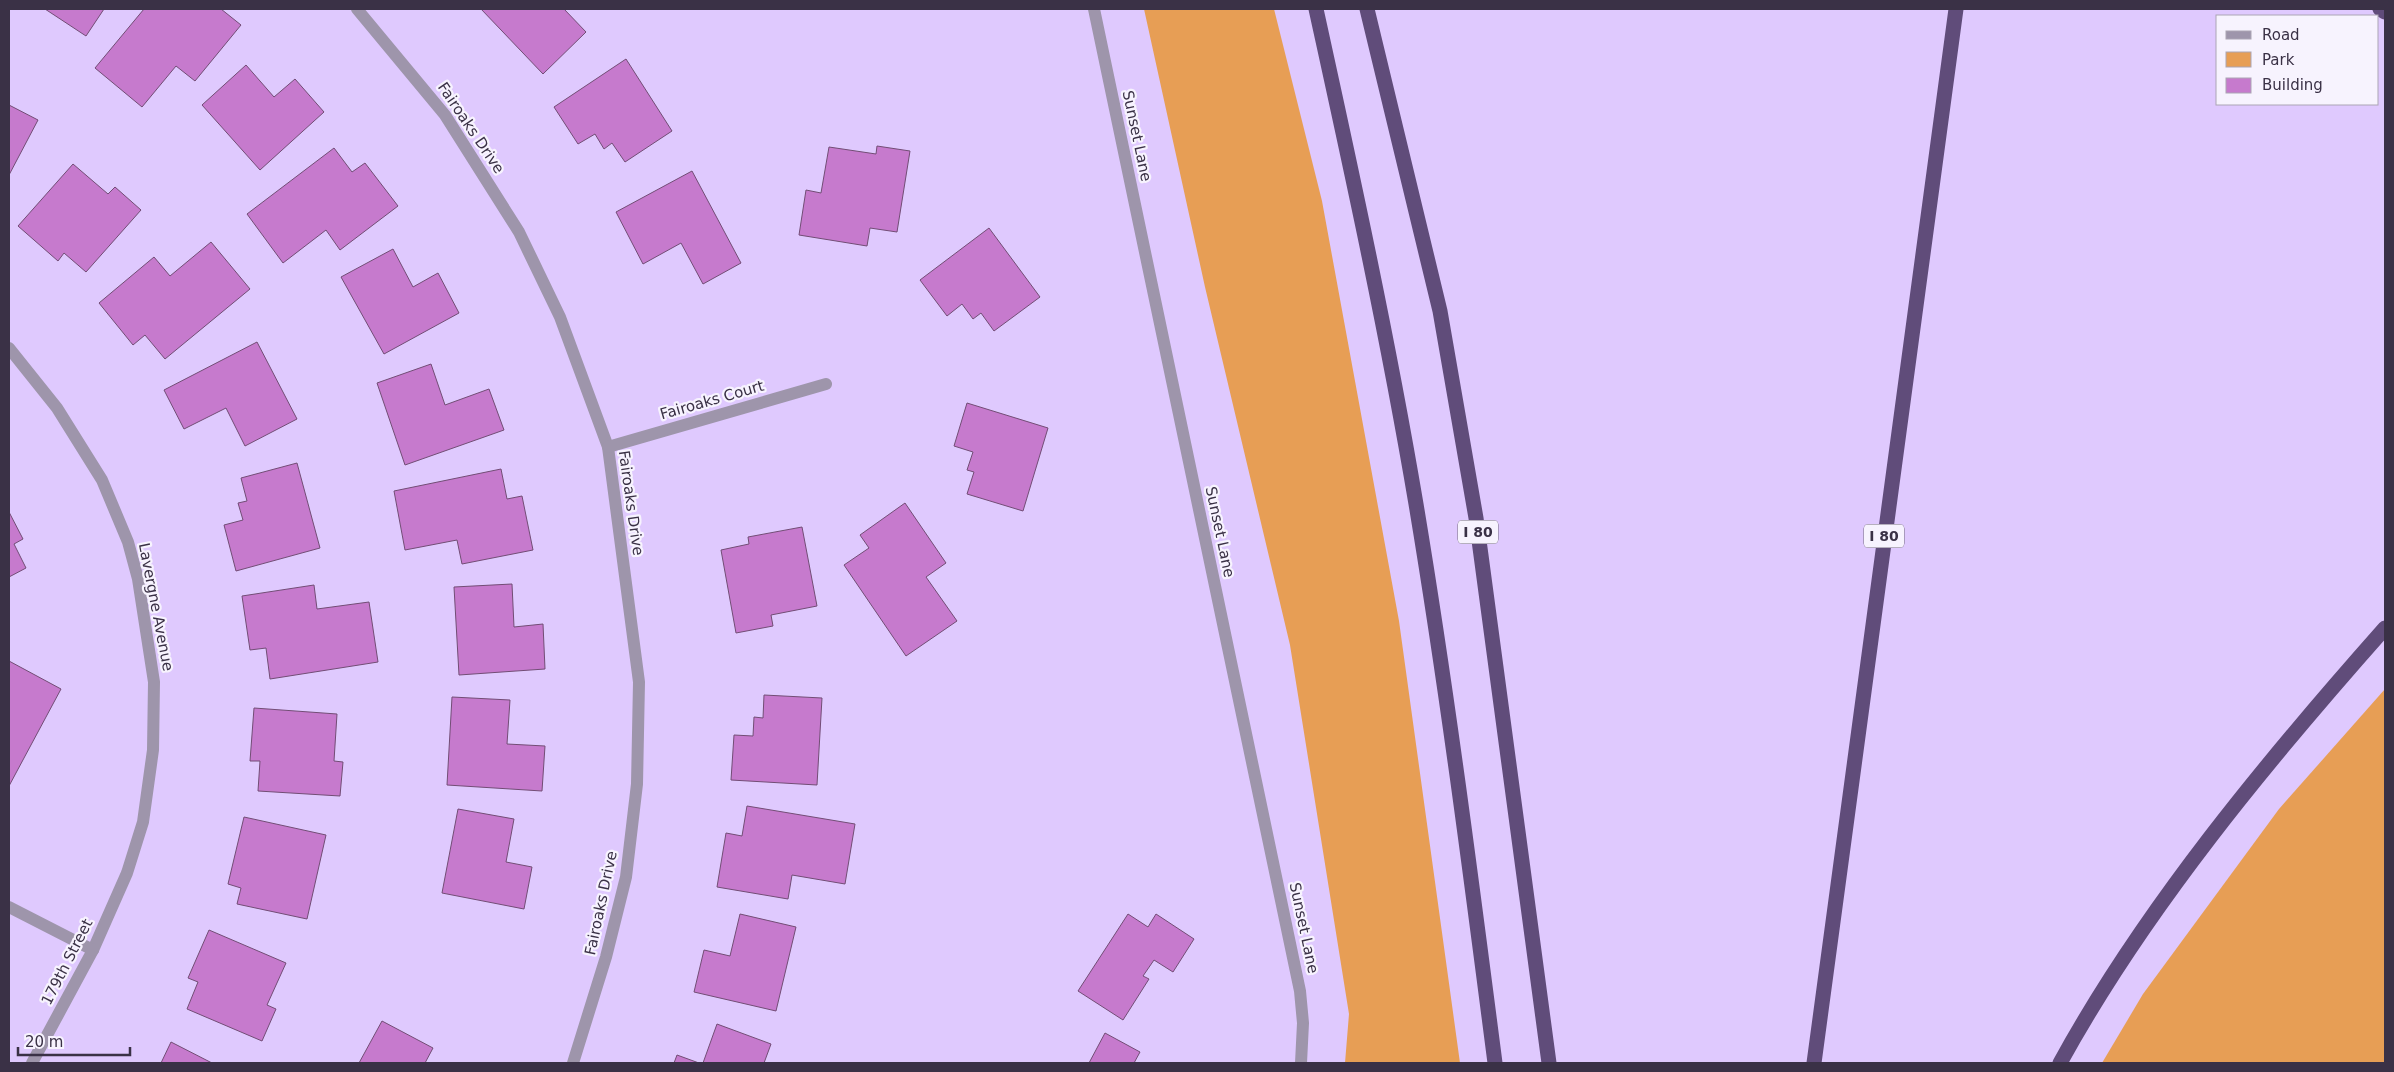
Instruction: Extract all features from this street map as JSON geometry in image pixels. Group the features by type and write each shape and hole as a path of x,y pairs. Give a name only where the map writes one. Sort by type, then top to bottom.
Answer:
{"highway":[{"path":"1316,9 1365,232 1416,504 1464,823 1495,1063"},
{"name":"I 80","path":"1367,9 1442,320 1476,518 1549,1063"},
{"name":"I 80","path":"1814,1063 1956,9"},
{"path":"2380,9 2385,12"},
{"path":"2060,1063 2092,1005 2184,872 2310,713 2385,628"}],"street":[{"name":"Fairoaks Drive","path":"357,9 445,115 519,232 560,317 608,447 639,682 638,784 626,877 606,957 573,1063"},
{"name":"Sunset Lane","path":"1094,9 1300,991 1303,1024 1300,1063"},
{"name":"Lavergne Avenue","path":"9,348 57,408 102,480 128,542 138,579 154,682 153,750 143,822 127,873"},
{"name":"Fairoaks Court","path":"608,447 826,384"},
{"name":"179th Street","path":"32,1063 93,950 127,873"},
{"path":"9,906 93,950"}],"green space":[{"path":"1144,9 1274,9 1322,201 1399,621 1460,1063 1345,1063 1349,1014 1290,645 1205,287"},
{"path":"2385,689 2385,1063 2102,1063 2143,994 2279,809"}],"building":[{"path":"45,9 104,9 86,36"},
{"path":"144,9 221,9 241,25 195,81 176,66 142,107 95,68"},
{"path":"481,9 564,9 586,32 543,74"},
{"path":"626,59 672,131 625,162 612,143 604,149 595,134 578,144 554,107"},
{"path":"246,65 274,97 295,79 324,112 260,170 202,105"},
{"path":"9,105 38,120 9,175"},
{"path":"877,146 910,151 897,232 870,228 867,246 799,235 806,190 821,193 829,147 876,154"},
{"path":"334,148 352,172 365,163 398,206 340,250 326,230 283,263 247,214"},
{"path":"73,164 108,194 115,187 141,210 86,272 64,253 58,261 18,226"},
{"path":"692,171 741,263 703,284 681,243 643,264 616,212"},
{"path":"989,228 1040,297 994,331 981,313 973,319 962,304 947,316 920,280"},
{"path":"211,242 250,289 165,359 145,335 133,345 99,303 154,257 170,276"},
{"path":"393,249 413,287 438,273 459,313 384,354 341,277"},
{"path":"257,342 297,419 245,446 226,408 184,429 164,390"},
{"path":"431,364 445,405 489,389 504,430 405,465 377,383"},
{"path":"967,403 1048,428 1023,511 967,494 974,472 967,470 973,452 954,446"},
{"path":"297,463 320,548 236,571 224,525 243,520 238,503 247,501 241,478"},
{"path":"501,469 507,499 522,496 533,550 462,564 457,540 405,550 394,491"},
{"path":"905,503 946,563 926,577 957,621 906,656 844,565 869,548 860,535"},
{"path":"9,512 23,539 14,544 26,568 9,577"},
{"path":"802,527 817,606 771,615 773,626 736,633 721,550 749,544 748,537"},
{"path":"512,584 514,627 543,624 545,669 459,675 454,587"},
{"path":"314,585 317,609 369,602 378,662 270,679 266,648 250,650 242,596"},
{"path":"9,661 61,689 9,786"},
{"path":"764,695 822,698 817,785 731,780 734,735 753,736 754,717 763,718"},
{"path":"452,697 510,700 507,744 545,746 542,791 447,785"},
{"path":"254,708 337,714 334,761 343,762 340,796 258,791 260,761 250,761"},
{"path":"747,806 855,824 845,884 792,875 788,899 717,887 726,833 742,836"},
{"path":"458,809 514,819 506,862 532,867 524,909 442,893"},
{"path":"244,817 326,835 307,919 237,904 241,888 228,884"},
{"path":"740,914 796,927 776,1011 694,992 704,950 730,956"},
{"path":"1128,914 1148,927 1156,914 1194,939 1173,972 1154,960 1143,976 1149,979 1123,1020 1078,991"},
{"path":"209,930 286,963 267,1005 276,1009 262,1041 187,1009 198,982 188,978"},
{"path":"382,1021 433,1048 425,1063 359,1063"},
{"path":"717,1024 771,1044 764,1063 703,1063"},
{"path":"1105,1033 1140,1052 1134,1063 1089,1063"},
{"path":"171,1042 212,1063 161,1063"},
{"path":"677,1055 699,1063 674,1063"}]}
